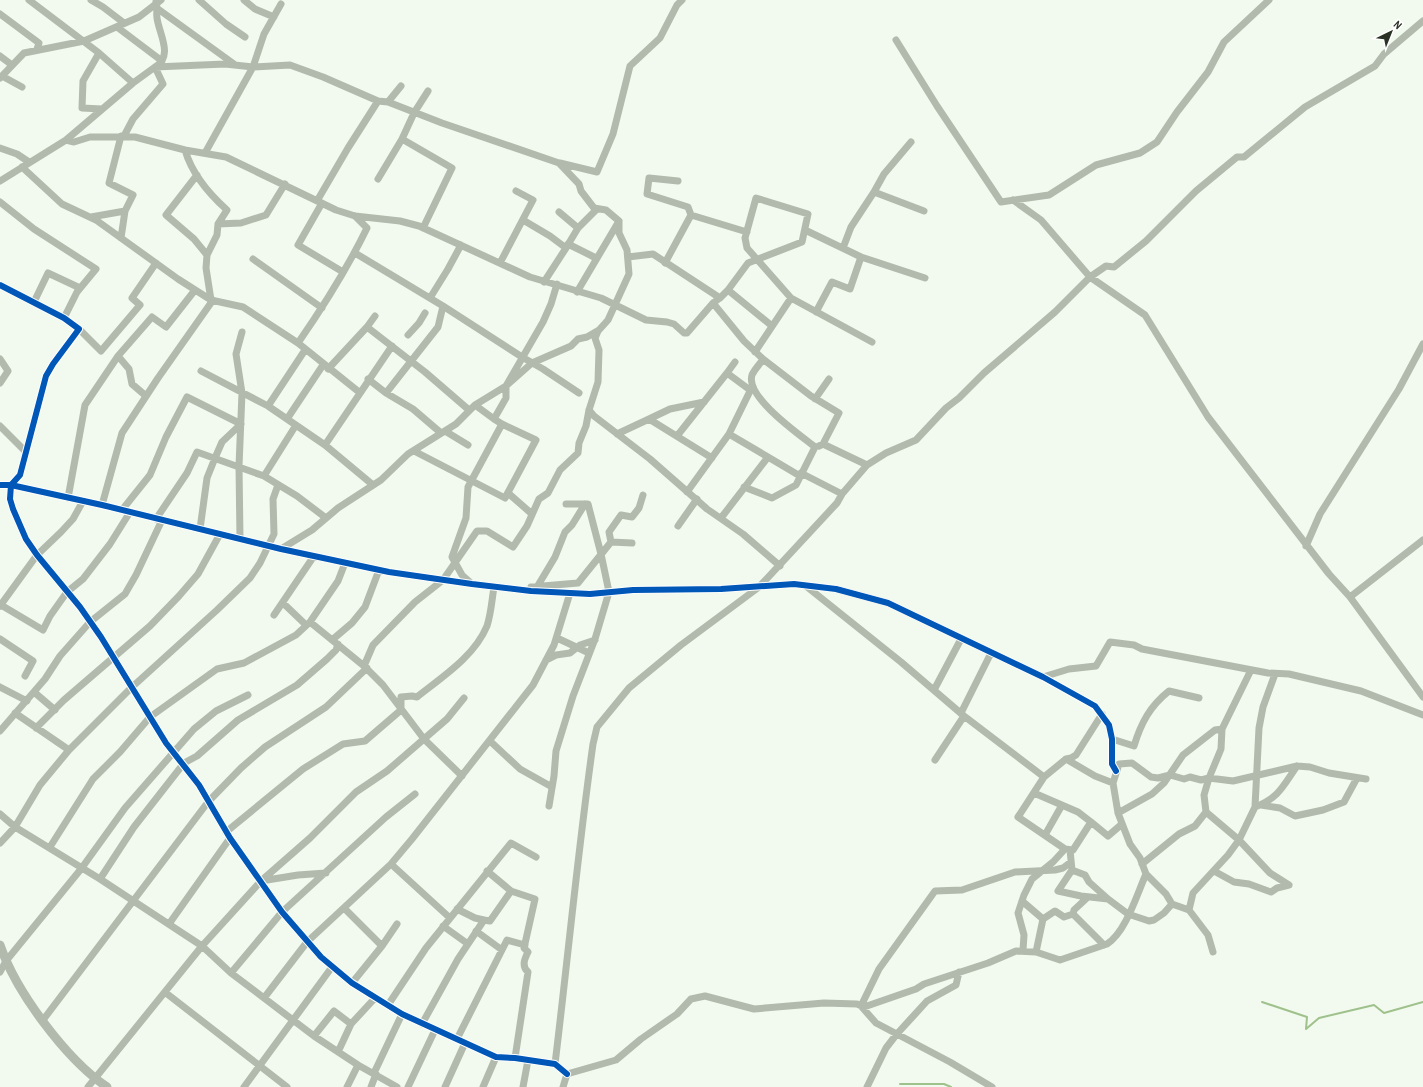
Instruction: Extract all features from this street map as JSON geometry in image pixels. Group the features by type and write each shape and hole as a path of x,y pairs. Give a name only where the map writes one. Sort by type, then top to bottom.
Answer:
{"street":[{"path":"29,0 84,41 133,83"},
{"path":"91,0 124,23"},
{"path":"199,0 226,24 245,38"},
{"path":"244,0 255,9 274,17"},
{"path":"156,67 225,64 253,67 290,65 300,67 378,101 388,102 414,113 559,163 597,172 613,134 630,66 660,38 677,5 682,0"},
{"path":"896,40 937,106 1001,202 1049,195 1096,165 1140,153 1156,142 1208,72 1224,42 1269,0"},
{"path":"22,87 1,77 24,53 56,48 84,41 139,17 158,3"},
{"path":"0,182 29,162 66,140 133,83 162,62 166,52 157,16 158,3"},
{"path":"158,3 230,62 239,65"},
{"path":"205,152 253,67 264,34 281,4"},
{"path":"0,14 39,43 37,50"},
{"path":"555,1064 574,911 579,845 596,728 630,688 681,645 759,587 837,503 842,494 867,465 886,453 916,440 946,408 1054,312 1090,277 1106,266 1114,267 1146,241 1196,191 1237,157 1244,156 1305,107 1375,66 1384,54 1423,21"},
{"path":"117,27 162,62"},
{"path":"99,53 83,81 82,108 102,109"},
{"path":"0,56 12,65"},
{"path":"122,238 125,211 133,195 109,183 122,136 138,112 162,84 156,67"},
{"path":"388,102 401,86"},
{"path":"378,179 402,139 414,113 428,92"},
{"path":"342,272 298,245 348,148 378,101"},
{"path":"66,140 74,142 90,137 122,136 158,142 185,150 205,152 226,157 285,184 319,202 355,216 400,221 423,228 544,282 557,284 577,292 583,292 601,298 646,320 674,324 684,334 713,303 728,290 748,263 756,259 802,242 808,214 756,198 745,238 747,248 756,259 791,298 872,342"},
{"path":"402,139 452,168 423,228"},
{"path":"844,248 851,227 884,174 911,142"},
{"path":"0,148 17,154 29,162"},
{"path":"102,505 122,433 212,300 206,268 207,255 217,235 218,224 227,210 206,191 188,161 185,150"},
{"path":"281,549 312,530 338,508 373,485 414,451 456,424 472,408 506,386 532,363 563,350 578,339 587,337 598,330 608,320 629,274 627,250 619,233 619,221 606,210 597,209 581,191 579,184 559,163"},
{"path":"22,167 62,204 91,217 195,290 212,300 243,308 298,343 359,392"},
{"path":"197,175 166,215 194,239 207,255"},
{"path":"665,263 691,215 688,207 647,194 649,178 678,181"},
{"path":"218,224 241,223 266,215 285,184"},
{"path":"500,263 533,200 516,191"},
{"path":"874,192 924,211"},
{"path":"1013,200 1041,220 1090,277 1145,315 1208,417 1306,546 1350,597 1423,697"},
{"path":"0,202 34,229 96,269 80,288 64,318"},
{"path":"544,282 578,228 597,209"},
{"path":"91,217 125,211"},
{"path":"559,212 578,228"},
{"path":"691,215 747,232"},
{"path":"298,343 322,308 342,272 355,253 367,228 355,216"},
{"path":"523,220 567,246 596,258"},
{"path":"577,292 619,221"},
{"path":"804,230 861,257 925,278"},
{"path":"430,298 461,245"},
{"path":"355,253 443,306 522,358 579,393"},
{"path":"628,257 652,254 720,298"},
{"path":"816,312 832,282 850,289 861,257"},
{"path":"253,259 322,308"},
{"path":"0,285 64,318 79,329 101,351 140,305 132,298 156,263"},
{"path":"34,302 48,273 80,288"},
{"path":"494,419 506,398 506,386 551,304 557,284"},
{"path":"68,498 85,405 118,356 152,318 166,327 195,290"},
{"path":"728,290 772,326"},
{"path":"755,352 791,298"},
{"path":"713,303 755,352 763,359 816,399 839,413 823,444 815,447 796,485 772,498 744,487"},
{"path":"386,393 412,362 438,327 443,306"},
{"path":"408,336 425,313"},
{"path":"288,419 326,367 367,327 375,316"},
{"path":"367,327 472,408 536,440 505,498 414,451"},
{"path":"79,329 46,376 20,475 11,485 10,499 16,520 26,539 90,622 173,752 184,763 199,785 230,838 282,912 307,942 352,984 402,1014 496,1057 515,1058 555,1064 567,1074"},
{"path":"43,1020 208,802 265,747 326,706 366,667 373,645 415,602 443,580 454,562 477,531 487,531 513,547 527,526 539,499 548,493 560,470 578,453 598,382 599,350 595,338 598,330"},
{"path":"240,539 239,466 242,393 236,354 242,332"},
{"path":"1306,546 1320,514 1399,389 1423,344"},
{"path":"325,445 359,392 392,346"},
{"path":"268,406 305,350"},
{"path":"118,356 129,369 132,384 146,396"},
{"path":"0,358 8,371 0,383"},
{"path":"687,492 729,434 752,387 752,375 763,359"},
{"path":"677,436 735,362"},
{"path":"201,371 268,406 288,419 325,445 373,485"},
{"path":"727,373 752,387 767,407 815,447"},
{"path":"368,379 386,393 413,409 443,432 468,445"},
{"path":"816,399 829,379"},
{"path":"122,510 150,476 166,437 187,397 241,424"},
{"path":"617,434 648,418 670,409 704,402"},
{"path":"589,410 594,416 650,460 687,492 743,534 780,566"},
{"path":"648,418 712,458"},
{"path":"200,529 207,478 222,442 241,424"},
{"path":"472,584 462,575 452,557 466,518 468,487 502,424"},
{"path":"264,476 296,425"},
{"path":"0,426 26,452"},
{"path":"729,434 801,475 842,494"},
{"path":"823,444 867,465"},
{"path":"0,731 27,701 60,656 90,622 125,594 136,575 159,519 197,452 264,476 297,496 326,518"},
{"path":"721,518 768,457"},
{"path":"0,485 11,485 102,505 281,549 345,563 379,570 472,584 570,593 759,587 794,584 836,590 888,603 1043,677 1095,706 1109,725 1112,739 1112,764 1116,771"},
{"path":"0,843 16,827 40,785 69,750 131,688 250,578 260,563 274,534 273,499 278,485"},
{"path":"508,493 532,514"},
{"path":"611,542 609,532 621,515 632,517 639,508 642,495"},
{"path":"678,526 697,499"},
{"path":"84,501 73,519 37,555 0,606 43,630 50,616 67,592 83,579 110,544 130,512"},
{"path":"549,806 556,751 573,696 595,640 609,592 588,504 566,504"},
{"path":"537,587 554,557 565,532 572,526 585,504"},
{"path":"36,728 150,626 198,574 220,534"},
{"path":"1350,597 1423,540"},
{"path":"611,542 632,543"},
{"path":"503,588 537,587 578,583 611,542"},
{"path":"274,615 284,603 314,556"},
{"path":"50,848 93,779 120,752 150,717 217,669 244,663 288,641 308,623 338,582 345,563"},
{"path":"100,879 134,827 184,763 197,756 238,720 297,685 336,650 335,642 365,607 379,570"},
{"path":"226,832 303,769 343,744 365,741 401,710 401,697 417,697 453,669 474,648 487,625 494,586"},
{"path":"805,586 962,714 1044,777"},
{"path":"264,998 307,942 391,864 533,685 557,638 570,593"},
{"path":"284,603 366,667 424,739 462,776"},
{"path":"557,638 590,653"},
{"path":"934,690 961,638"},
{"path":"0,639 33,661 25,676"},
{"path":"546,660 556,655 570,653 577,648 595,640"},
{"path":"1043,677 1070,669 1096,666 1110,642 1134,645 1142,649 1251,670 1275,674 1290,674 1361,691 1423,715"},
{"path":"935,760 962,714 991,653"},
{"path":"1214,871 1234,882 1249,884 1271,892 1277,888 1289,885 1270,873 1238,840 1206,812 1204,795 1209,778 1221,749 1222,729 1251,670"},
{"path":"1189,910 1193,893 1214,871 1238,840 1258,806 1257,775 1259,728 1263,707 1275,674"},
{"path":"0,687 27,701"},
{"path":"1112,739 1134,746 1145,716 1158,700 1169,691 1198,698"},
{"path":"34,692 55,710"},
{"path":"0,972 6,961 81,869 125,808 173,752 194,729 216,711 248,695"},
{"path":"88,1087 166,993 202,946 261,881 310,838 356,792 387,771 447,719 464,698"},
{"path":"15,713 69,750"},
{"path":"1091,822 1073,850 1067,849 1018,817 1044,777 1066,759 1076,755 1102,714"},
{"path":"1118,813 1152,794 1169,776 1183,755 1215,730 1222,729"},
{"path":"490,741 520,769 552,787"},
{"path":"1066,759 1095,776 1113,783"},
{"path":"1213,952 1208,935 1189,910 1172,904 1166,894 1146,874 1130,844 1118,813 1113,783 1119,764 1129,762 1151,776 1158,778 1169,776 1184,778 1190,777 1201,780 1209,778 1228,781 1245,779 1297,766 1310,767 1329,773 1366,779"},
{"path":"1258,806 1267,803 1280,792 1297,766"},
{"path":"1258,806 1280,808 1295,816 1323,810 1344,802 1357,778"},
{"path":"231,973 282,912 386,817 415,794"},
{"path":"1034,794 1078,812 1108,836 1122,824"},
{"path":"1045,835 1062,806"},
{"path":"1142,864 1179,834 1195,826 1206,812"},
{"path":"0,814 16,827 81,869 100,879 202,946 231,973 314,1036 358,1065 397,1087"},
{"path":"168,924 230,838"},
{"path":"388,1005 426,948 511,843 536,857"},
{"path":"1067,849 1072,870 1058,891 1108,899"},
{"path":"1023,950 1024,935 1018,913 1022,901 1032,879 1067,849"},
{"path":"861,1006 879,969 935,891 962,890 1016,872 1042,871 1063,868 1071,862"},
{"path":"391,864 450,918"},
{"path":"1072,870 1085,875 1089,882 1128,914 1149,921 1154,920 1172,904"},
{"path":"487,871 511,891 535,899 524,948 528,952 524,962 525,970 528,972 515,1058"},
{"path":"261,881 298,875 326,873"},
{"path":"567,1074 616,1060 641,1039 677,1014 691,999 705,996 754,1009 824,1003 861,1006 873,1005 916,989 924,984 1023,950 1036,952 1060,960 1090,948 1104,945 1117,935 1146,874"},
{"path":"457,909 475,918 490,921 511,891"},
{"path":"1036,952 1043,919 1055,911 1064,917 1073,914 1074,910 1088,897"},
{"path":"1022,901 1043,919"},
{"path":"344,908 382,946"},
{"path":"1073,914 1104,945"},
{"path":"422,1024 468,944 484,920"},
{"path":"352,984 397,924"},
{"path":"443,926 468,944"},
{"path":"476,931 502,950"},
{"path":"457,1039 507,940 525,945"},
{"path":"0,945 6,961 43,1020 66,1048 94,1078 107,1087"},
{"path":"244,1087 332,966"},
{"path":"867,1087 886,1048 896,1035 927,1001 956,985 959,972"},
{"path":"166,993 287,1087"},
{"path":"338,1052 351,1024 375,998"},
{"path":"861,1006 876,1023 896,1035 950,1062 992,1087"},
{"path":"314,1036 334,1011 351,1024"},
{"path":"371,1087 375,1074 402,1014"},
{"path":"408,1087 435,1030"},
{"path":"445,1087 465,1043"},
{"path":"483,1087 496,1057"},
{"path":"523,1087 528,1060"},
{"path":"347,1087 358,1065"},
{"path":"563,1087 567,1074"}],"waterway":[{"path":"1262,1002 1307,1017 1306,1029 1319,1018 1374,1005 1384,1013 1423,1002"},
{"path":"900,1084 944,1084 951,1087"}],"cycle path":[{"path":"0,285 64,318 79,329 46,376 20,475 11,485 10,499 26,539 37,555 80,607 101,637 166,743 199,785 230,838 282,912 321,957 352,983 402,1014 496,1057 515,1058 555,1064 567,1074"},
{"path":"0,485 11,485 102,505 281,549 389,572 472,584 531,591 590,594 633,590 721,589 794,584 836,589 888,603 1043,677 1095,706 1109,725 1112,739 1112,764 1116,771"}]}
